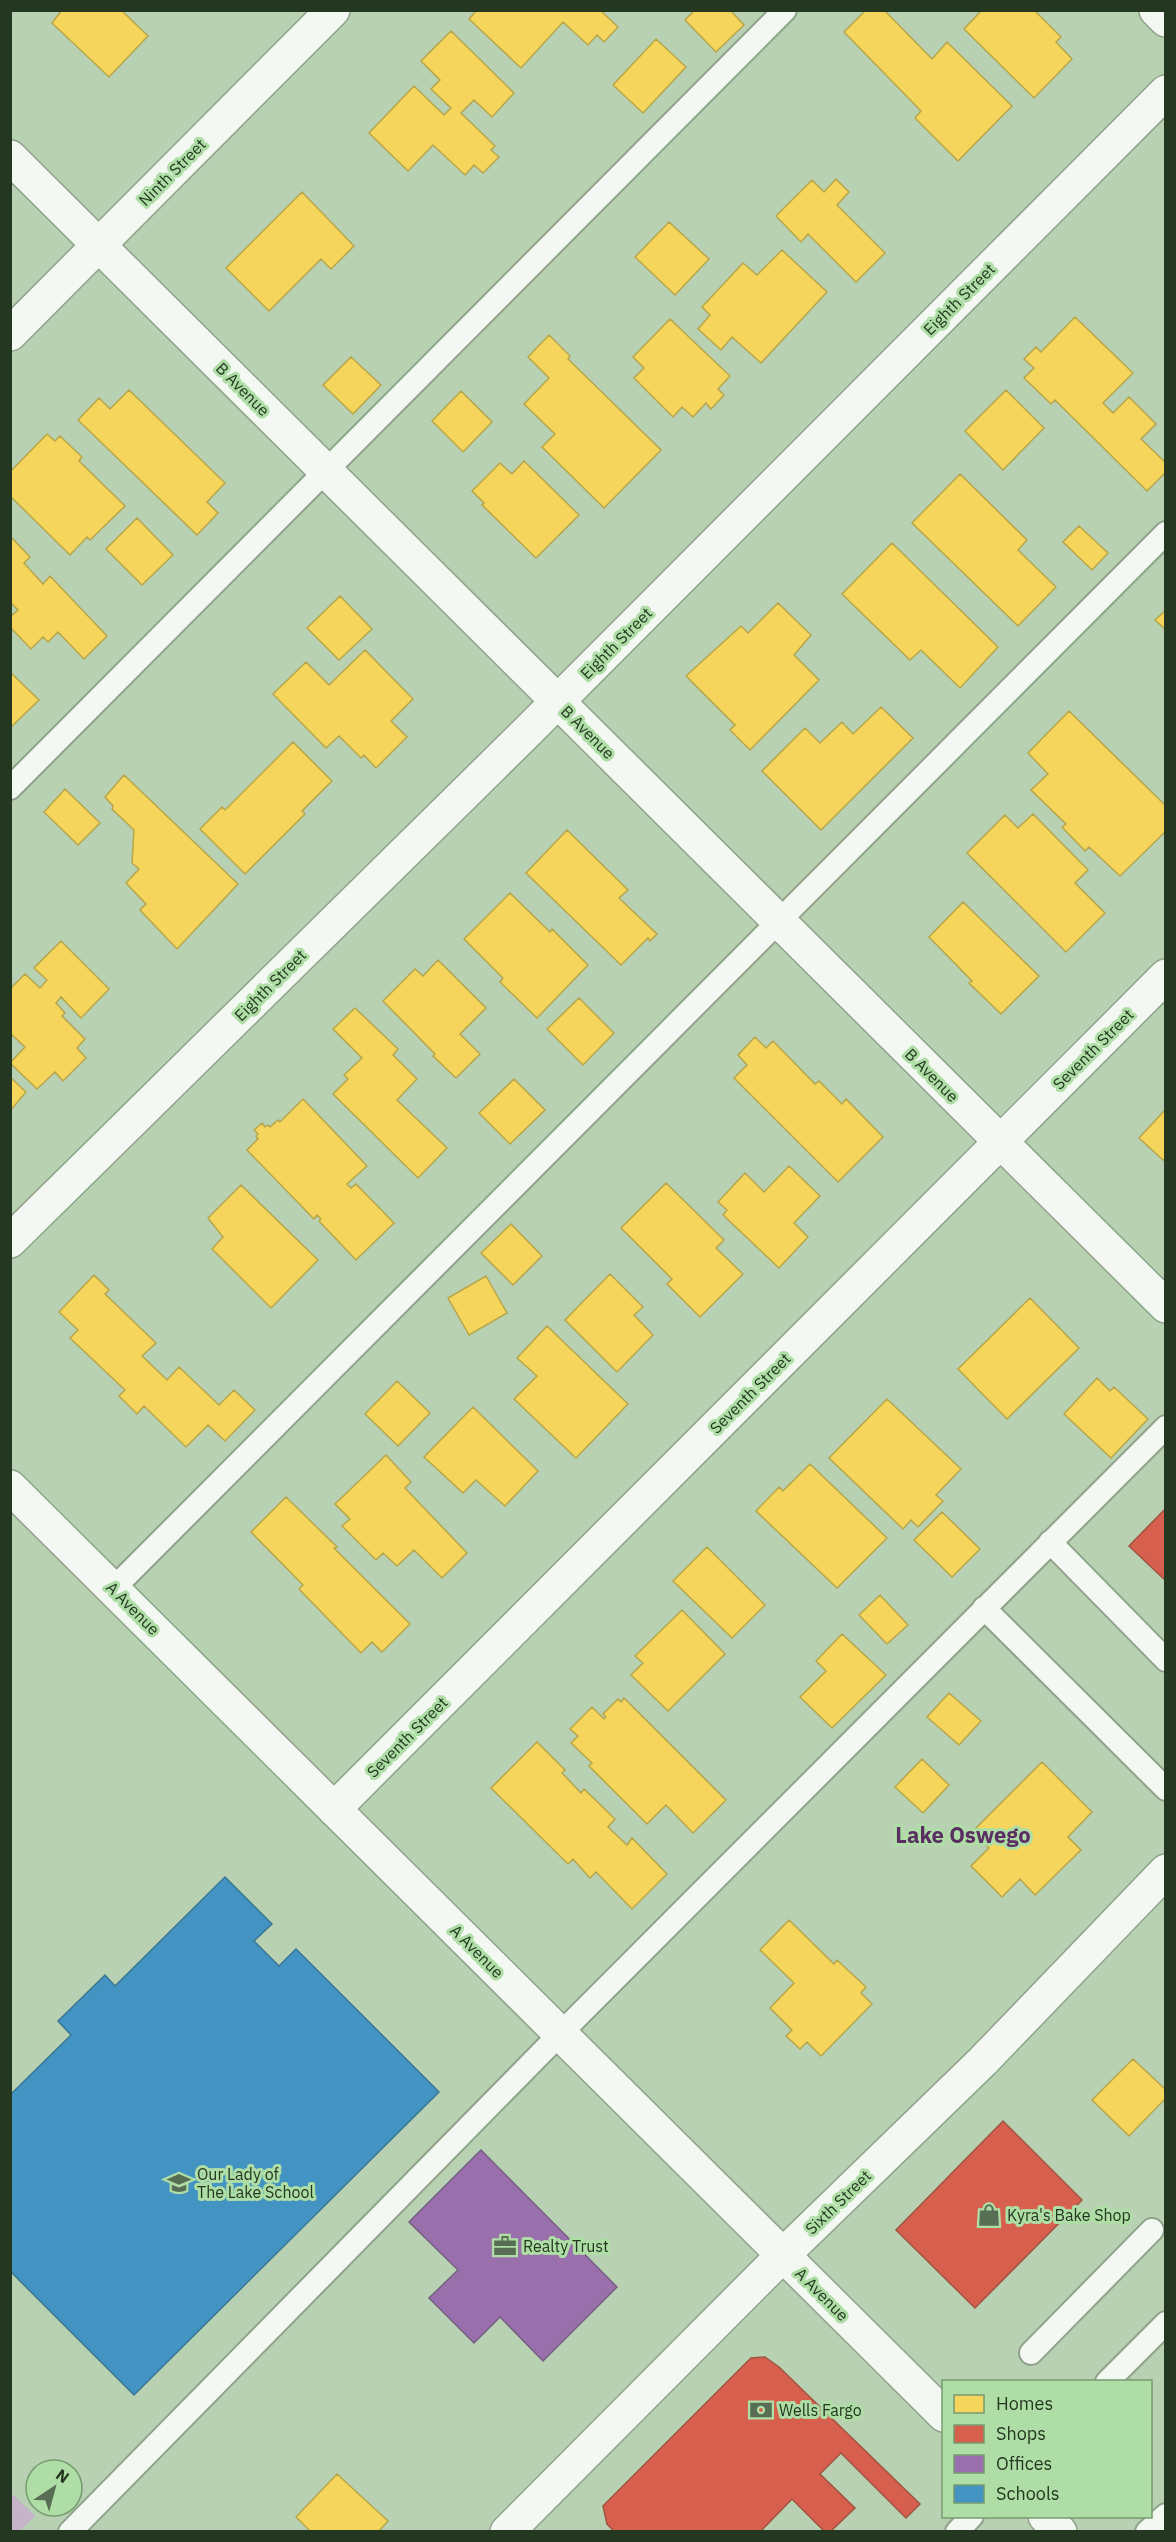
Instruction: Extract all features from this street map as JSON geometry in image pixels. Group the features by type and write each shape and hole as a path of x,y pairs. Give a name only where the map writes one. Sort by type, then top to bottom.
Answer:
{"street":[{"name":"Ninth Street","path":"10,334 333,10"},
{"path":"1156,10 1166,20"},
{"name":"Eighth Street","path":"10,1241 558,702 1166,92"},
{"name":"B Avenue","path":"10,157 1166,1306"},
{"name":"Seventh Street","path":"334,1809 1166,976"},
{"name":"A Avenue","path":"10,1487 942,2413"},
{"name":"Sixth Street","path":"507,2532 783,2255 983,2061 1166,1871"},
{"path":"1046,2518 1060,2532"}],"lane":[{"path":"10,788 785,10"},
{"path":"113,1589 1166,533"},
{"path":"70,2532 560,2034 1166,1426"},
{"path":"1050,1542 1166,1660"},
{"path":"984,1608 1166,1789"},
{"path":"1031,2353 1152,2230"},
{"path":"1109,2380 1166,2323"},
{"path":"1147,2532 1166,2515"},
{"path":"957,2532 971,2518"}],"shaded area":[{"path":"10,2492 24,2505 24,2518 33,2518 20,2531 11,2531"}],"building: Homes":[{"path":"62,10 121,10 148,36 109,77 52,23"},
{"path":"477,10 600,10 618,27 604,42 597,35 588,45 563,22 521,68 469,19"},
{"path":"695,10 730,10 744,25 716,52 685,20"},
{"path":"866,10 884,10 932,59 947,42 1012,106 958,161 915,118 921,111 844,32"},
{"path":"982,10 1034,10 1061,37 1056,42 1072,59 1034,98 964,29"},
{"path":"451,31 514,93 492,117 474,100 461,113 495,146 491,150 499,157 483,173 474,165 465,175 433,145 408,171 369,133 414,86 444,115 451,108 431,89 440,80 421,61"},
{"path":"656,39 686,67 643,113 613,85"},
{"path":"836,179 849,192 837,205 885,253 856,282 808,234 801,242 776,216 812,180 824,192"},
{"path":"302,192 354,246 331,269 321,259 269,311 226,268"},
{"path":"669,222 709,259 675,295 635,257"},
{"path":"782,250 827,292 761,363 732,337 721,350 698,329 710,315 702,307 743,263 757,275"},
{"path":"1075,317 1133,373 1103,403 1113,413 1129,397 1156,424 1141,439 1166,463 1166,472 1147,491 1055,400 1051,404 1024,378 1034,368 1024,359 1036,347 1041,352"},
{"path":"670,319 730,376 718,389 724,395 711,409 706,403 693,417 682,407 673,417 634,378 644,368 633,357"},
{"path":"549,335 570,356 568,359 661,450 604,508 542,447 555,434 524,404 549,378 528,357"},
{"path":"351,357 381,385 353,414 323,385"},
{"path":"129,390 225,483 207,502 218,513 197,535 78,420 99,398 110,409"},
{"path":"1006,390 1044,428 1003,470 965,431"},
{"path":"461,391 492,422 463,452 432,421"},
{"path":"47,434 55,441 60,436 82,457 79,461 125,506 90,540 87,537 70,555 10,496 10,472"},
{"path":"524,461 579,515 536,558 482,505 484,503 472,491 500,463 512,474"},
{"path":"960,474 1027,540 1018,550 1056,587 1018,626 912,523"},
{"path":"137,518 173,555 142,585 106,549"},
{"path":"1079,526 1108,553 1092,570 1063,542"},
{"path":"10,536 30,557 24,563 43,584 50,576 107,636 84,659 58,632 48,642 43,637 31,649 10,627 10,617 18,610 10,602"},
{"path":"892,543 998,647 960,688 921,650 910,660 842,594"},
{"path":"340,596 372,629 339,660 307,628"},
{"path":"778,603 811,635 794,655 819,680 750,750 730,730 735,725 686,676 741,626 748,633"},
{"path":"1166,610 1166,630 1155,620"},
{"path":"365,650 413,699 391,721 407,737 376,768 364,755 361,758 339,736 326,748 273,694 306,662 329,685"},
{"path":"10,672 39,700 10,728"},
{"path":"881,707 913,738 821,830 762,771 805,728 820,743 842,722 853,734"},
{"path":"1069,711 1166,806 1166,831 1120,876 1089,847 1085,851 1062,827 1066,824 1031,790 1048,774 1028,753"},
{"path":"293,742 332,781 302,811 305,814 245,874 200,829 222,807 225,810"},
{"path":"124,775 238,884 177,949 140,910 146,904 126,883 139,869 132,863 134,830 112,809 113,806 105,797"},
{"path":"65,789 100,823 78,845 44,812"},
{"path":"1033,814 1088,870 1075,883 1105,913 1066,952 967,853 1005,815 1018,828"},
{"path":"567,830 628,890 619,898 657,934 650,941 648,938 621,965 526,873"},
{"path":"510,893 550,932 552,929 588,965 537,1018 500,982 503,978 464,939"},
{"path":"963,902 1039,976 1001,1014 969,983 972,981 929,937"},
{"path":"61,941 109,989 81,1018 61,997 56,1003 65,1013 62,1016 85,1039 77,1048 86,1058 63,1081 55,1072 37,1089 10,1063 25,1047 10,1033 10,989 25,974 40,988 47,980 34,968"},
{"path":"438,960 486,1008 460,1034 480,1054 456,1078 383,1001 415,969 423,976"},
{"path":"579,998 614,1033 583,1065 547,1029"},
{"path":"355,1008 398,1049 393,1055 417,1079 397,1100 447,1148 418,1178 333,1094 348,1079 344,1075 362,1058 333,1029"},
{"path":"755,1037 766,1048 773,1041 815,1084 819,1081 842,1104 846,1099 883,1137 838,1182 734,1078 747,1065 738,1055"},
{"path":"10,1077 26,1092 10,1111"},
{"path":"514,1079 545,1110 510,1144 479,1113"},
{"path":"303,1099 367,1166 347,1184 351,1188 356,1184 394,1223 356,1260 319,1221 321,1219 317,1215 314,1219 247,1150 258,1139 256,1136 258,1134 254,1130 262,1123 265,1127 268,1125 270,1127 278,1120 280,1122"},
{"path":"1166,1109 1166,1158 1163,1160 1139,1138"},
{"path":"789,1166 820,1196 794,1223 808,1237 779,1268 723,1215 727,1210 718,1202 745,1173 764,1192"},
{"path":"666,1183 724,1240 716,1248 743,1274 700,1317 667,1284 672,1279 621,1228"},
{"path":"241,1185 318,1260 271,1308 212,1249 223,1237 208,1218"},
{"path":"511,1224 542,1256 513,1285 481,1253"},
{"path":"610,1274 643,1307 634,1315 653,1335 617,1372 565,1320"},
{"path":"94,1275 109,1290 105,1294 156,1343 142,1356 167,1380 179,1367 219,1405 234,1390 255,1410 225,1441 208,1425 186,1447 144,1406 137,1414 119,1396 125,1390 70,1338 78,1330 59,1312"},
{"path":"486,1276 507,1313 469,1335 448,1298"},
{"path":"1030,1298 1079,1348 1007,1419 958,1369"},
{"path":"547,1326 628,1404 576,1458 514,1399 537,1376 517,1358"},
{"path":"1097,1378 1110,1391 1114,1387 1148,1419 1111,1458 1064,1414"},
{"path":"397,1381 430,1413 398,1446 365,1414"},
{"path":"887,1399 961,1469 936,1495 943,1501 918,1527 911,1520 903,1529 829,1458"},
{"path":"473,1407 538,1471 505,1506 476,1480 463,1493 424,1457"},
{"path":"386,1455 411,1482 405,1488 467,1553 442,1578 414,1550 397,1566 383,1553 376,1560 342,1526 350,1519 335,1504"},
{"path":"810,1464 887,1538 837,1588 756,1511 779,1487 783,1491"},
{"path":"286,1497 410,1624 382,1652 372,1642 361,1653 299,1589 303,1585 251,1532"},
{"path":"942,1512 980,1549 952,1577 914,1540"},
{"path":"707,1547 765,1605 732,1638 673,1581"},
{"path":"880,1595 908,1625 887,1644 859,1615"},
{"path":"682,1610 725,1654 668,1711 631,1675 643,1663 635,1656"},
{"path":"842,1634 886,1675 832,1728 800,1697 826,1671 816,1661"},
{"path":"949,1693 981,1721 959,1745 927,1717"},
{"path":"624,1698 726,1800 693,1833 666,1805 647,1824 589,1766 592,1763 571,1743 578,1736 570,1729 592,1707 604,1719 606,1717 603,1714 618,1699 621,1702"},
{"path":"537,1742 565,1770 562,1773 581,1793 584,1789 615,1819 608,1827 627,1845 632,1838 667,1874 632,1909 596,1872 590,1878 573,1859 568,1864 491,1788"},
{"path":"922,1759 949,1785 923,1813 895,1787"},
{"path":"1042,1762 1092,1812 1068,1837 1081,1850 1035,1895 1020,1879 1002,1897 971,1866 989,1848 972,1832"},
{"path":"789,1920 834,1964 837,1960 866,1987 861,1993 872,2004 821,2056 807,2042 800,2049 786,2036 792,2030 770,2008 794,1983 760,1950"},
{"path":"1133,2059 1166,2090 1166,2098 1129,2136 1092,2100"},
{"path":"337,2474 388,2521 378,2532 311,2532 296,2517"}],"building: Shops":[{"path":"1166,1508 1166,1581 1129,1546"},
{"name":"Kyra's Bake Shop","path":"1003,2121 1082,2200 975,2308 896,2230"},
{"name":"Wells Fargo","path":"765,2357 779,2367 920,2504 906,2518 841,2453 820,2474 855,2508 830,2532 825,2532 792,2499 760,2532 615,2532 607,2524 603,2506 751,2358"}],"building: Offices":[{"name":"Realty Trust","path":"481,2150 617,2287 543,2361 500,2317 474,2343 429,2298 458,2270 409,2222"}],"building: Schools":[{"name":"Our Lady of The Lake School","path":"225,1877 272,1924 254,1941 279,1966 296,1949 439,2092 134,2395 10,2271 10,2095 71,2035 58,2021 105,1975 115,1986"}],"place":[{"name":"Our Lady of The Lake School","path":"179,2183"},
{"name":"Kyra's Bake Shop","path":"989,2215"},
{"name":"Realty Trust","path":"505,2246"},
{"name":"Wells Fargo","path":"761,2410"}],"district":[{"name":"Lake Oswego","path":"963,1835"}]}
